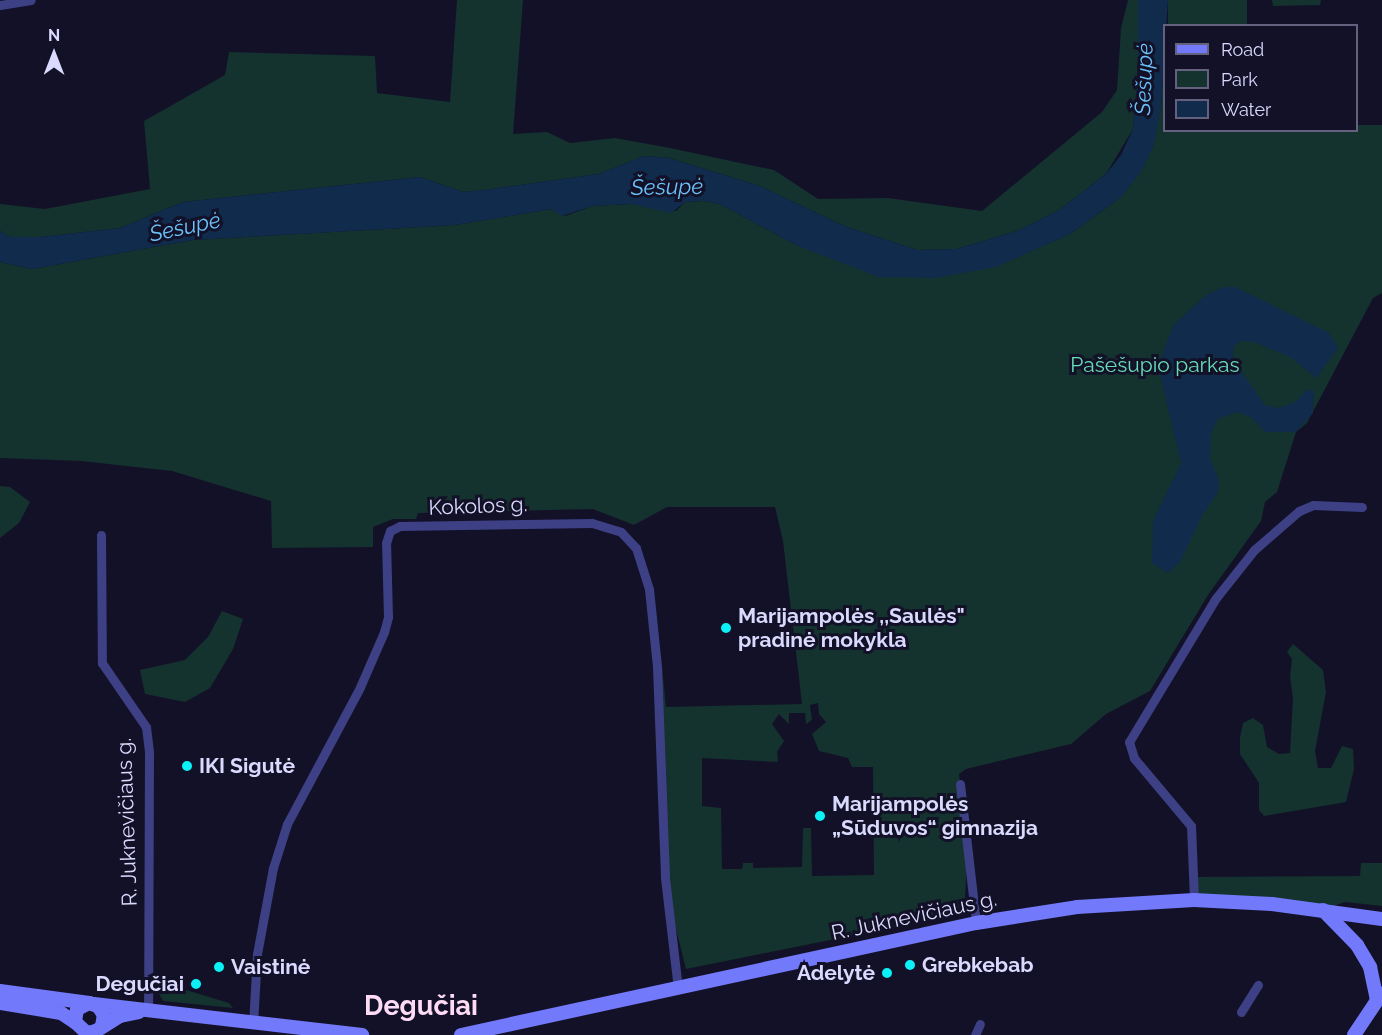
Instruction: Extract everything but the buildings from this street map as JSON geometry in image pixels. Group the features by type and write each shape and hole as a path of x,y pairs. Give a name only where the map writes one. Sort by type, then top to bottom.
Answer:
{"street":[{"path":"0,5 31,0"},
{"path":"1194,900 1191,826 1134,758 1130,742 1216,598 1254,550 1299,511 1313,505 1362,507"},
{"name":"Kokolos g.","path":"253,1024 257,954 273,868 287,824 360,687 384,632 388,617 386,543 390,531 399,526 592,523 621,532 636,548 649,589 659,689 664,878 678,988"},
{"name":"R. Juknevičiaus g.","path":"101,536 102,663 146,727 149,753 145,1012"},
{"path":"960,784 976,923"},
{"name":"R. Juknevičiaus g.","path":"461,1035 976,923 1096,905 1194,900 1323,910 1382,918"},
{"path":"1323,910 1357,945 1370,967 1380,997 1354,1035"},
{"path":"1241,1012 1258,985"},
{"path":"0,991 145,1012 362,1035"},
{"path":"0,1003 61,1013 87,1034 102,1026 145,1012"},
{"path":"75,1022 77,1010 91,1003"},
{"path":"91,1003 104,1015 102,1026"},
{"path":"975,1035 980,1024"}],"green space":[{"path":"457,0 523,0 513,134 547,132 570,143 615,138 774,170 818,199 888,198 982,211 1102,112 1117,90 1121,28 1128,0 1138,0 1138,70 1133,129 1106,174 1059,210 1020,230 957,249 917,250 844,226 760,186 669,158 644,156 599,174 485,190 463,192 420,177 183,202 120,228 41,237 10,237 0,231 0,204 45,209 150,189 144,121 225,75 229,52 375,56 377,93 450,102"},
{"path":"1168,0 1247,0 1247,24 1168,24"},
{"path":"1272,0 1321,0 1320,5 1273,6"},
{"name":"Pašešupio parkas","path":"1163,69 1163,132 1358,132 1358,125 1382,125 1382,293 1373,298 1307,423 1296,432 1277,492 1265,502 1261,521 1208,595 1150,691 1106,714 1071,744 966,769 959,774 968,849 964,913 686,969 665,885 657,667 662,667 666,707 802,704 783,541 775,507 667,507 634,525 593,509 418,513 416,519 393,519 373,527 373,547 272,548 271,501 172,471 81,461 0,458 0,262 32,269 193,240 455,225 551,209 565,216 593,206 631,204 676,211 685,202 704,201 720,204 798,246 996,266 1070,234 1121,197 1161,108","holes":["818,703 819,714 826,722 812,734 819,751 848,758 852,767 873,767 874,875 812,876 811,828 803,828 802,867 753,868 753,863 743,863 742,869 722,869 721,808 702,806 702,758 778,762 777,752 784,741 772,724 779,714 789,724 789,713 805,713 806,724 812,720 810,705"]},
{"path":"0,486 10,487 30,502 19,523 0,538"},
{"path":"222,611 243,619 233,649 210,688 185,702 145,694 140,670 185,660 208,637"},
{"path":"1293,644 1323,670 1326,692 1315,751 1318,768 1331,768 1342,746 1353,749 1354,769 1346,802 1264,816 1259,810 1259,783 1240,754 1240,737 1243,723 1253,718 1263,725 1267,747 1279,754 1290,753 1293,698 1290,677 1292,659 1287,652"},
{"path":"1361,863 1382,863 1382,906 1345,902 1323,910 1194,900 1195,877 1360,876"},
{"path":"169,985 229,1003 233,1008 163,1001 158,992"}],"water":[{"name":"Šešupė","path":"1138,0 1168,0 1166,24 1163,24 1161,108 1154,145 1141,172 1121,197 1070,234 996,267 936,278 879,277 798,246 720,204 704,201 685,202 671,213 631,204 593,206 562,216 551,209 455,225 193,240 32,269 0,262 0,231 10,237 41,237 120,228 183,202 420,177 463,192 485,190 599,174 644,156 669,158 760,186 844,226 917,250 957,249 1020,230 1059,210 1106,174 1121,155 1133,129 1138,70"},
{"path":"1224,287 1235,287 1329,333 1338,348 1316,378 1290,357 1254,342 1241,341 1234,346 1233,360 1265,405 1279,408 1296,402 1306,390 1314,391 1313,413 1296,432 1265,432 1251,417 1237,412 1218,419 1211,433 1210,458 1219,481 1218,492 1203,514 1180,562 1168,573 1152,563 1153,521 1181,463 1158,366 1173,326 1206,295"}],"place":[{"name":"Marijampolės ,,Saulės\" pradinė mokykla","path":"726,628"},
{"name":"IKI Sigutė","path":"187,766"},
{"name":"Marijampolės „Sūduvos“ gimnazija","path":"820,816"},
{"name":"Grebkebab","path":"910,965"},
{"name":"Vaistinė","path":"219,967"},
{"name":"Adelytė","path":"887,973"},
{"name":"Degučiai","path":"196,984"}],"district":[{"name":"Degučiai","path":"421,1006"}]}
